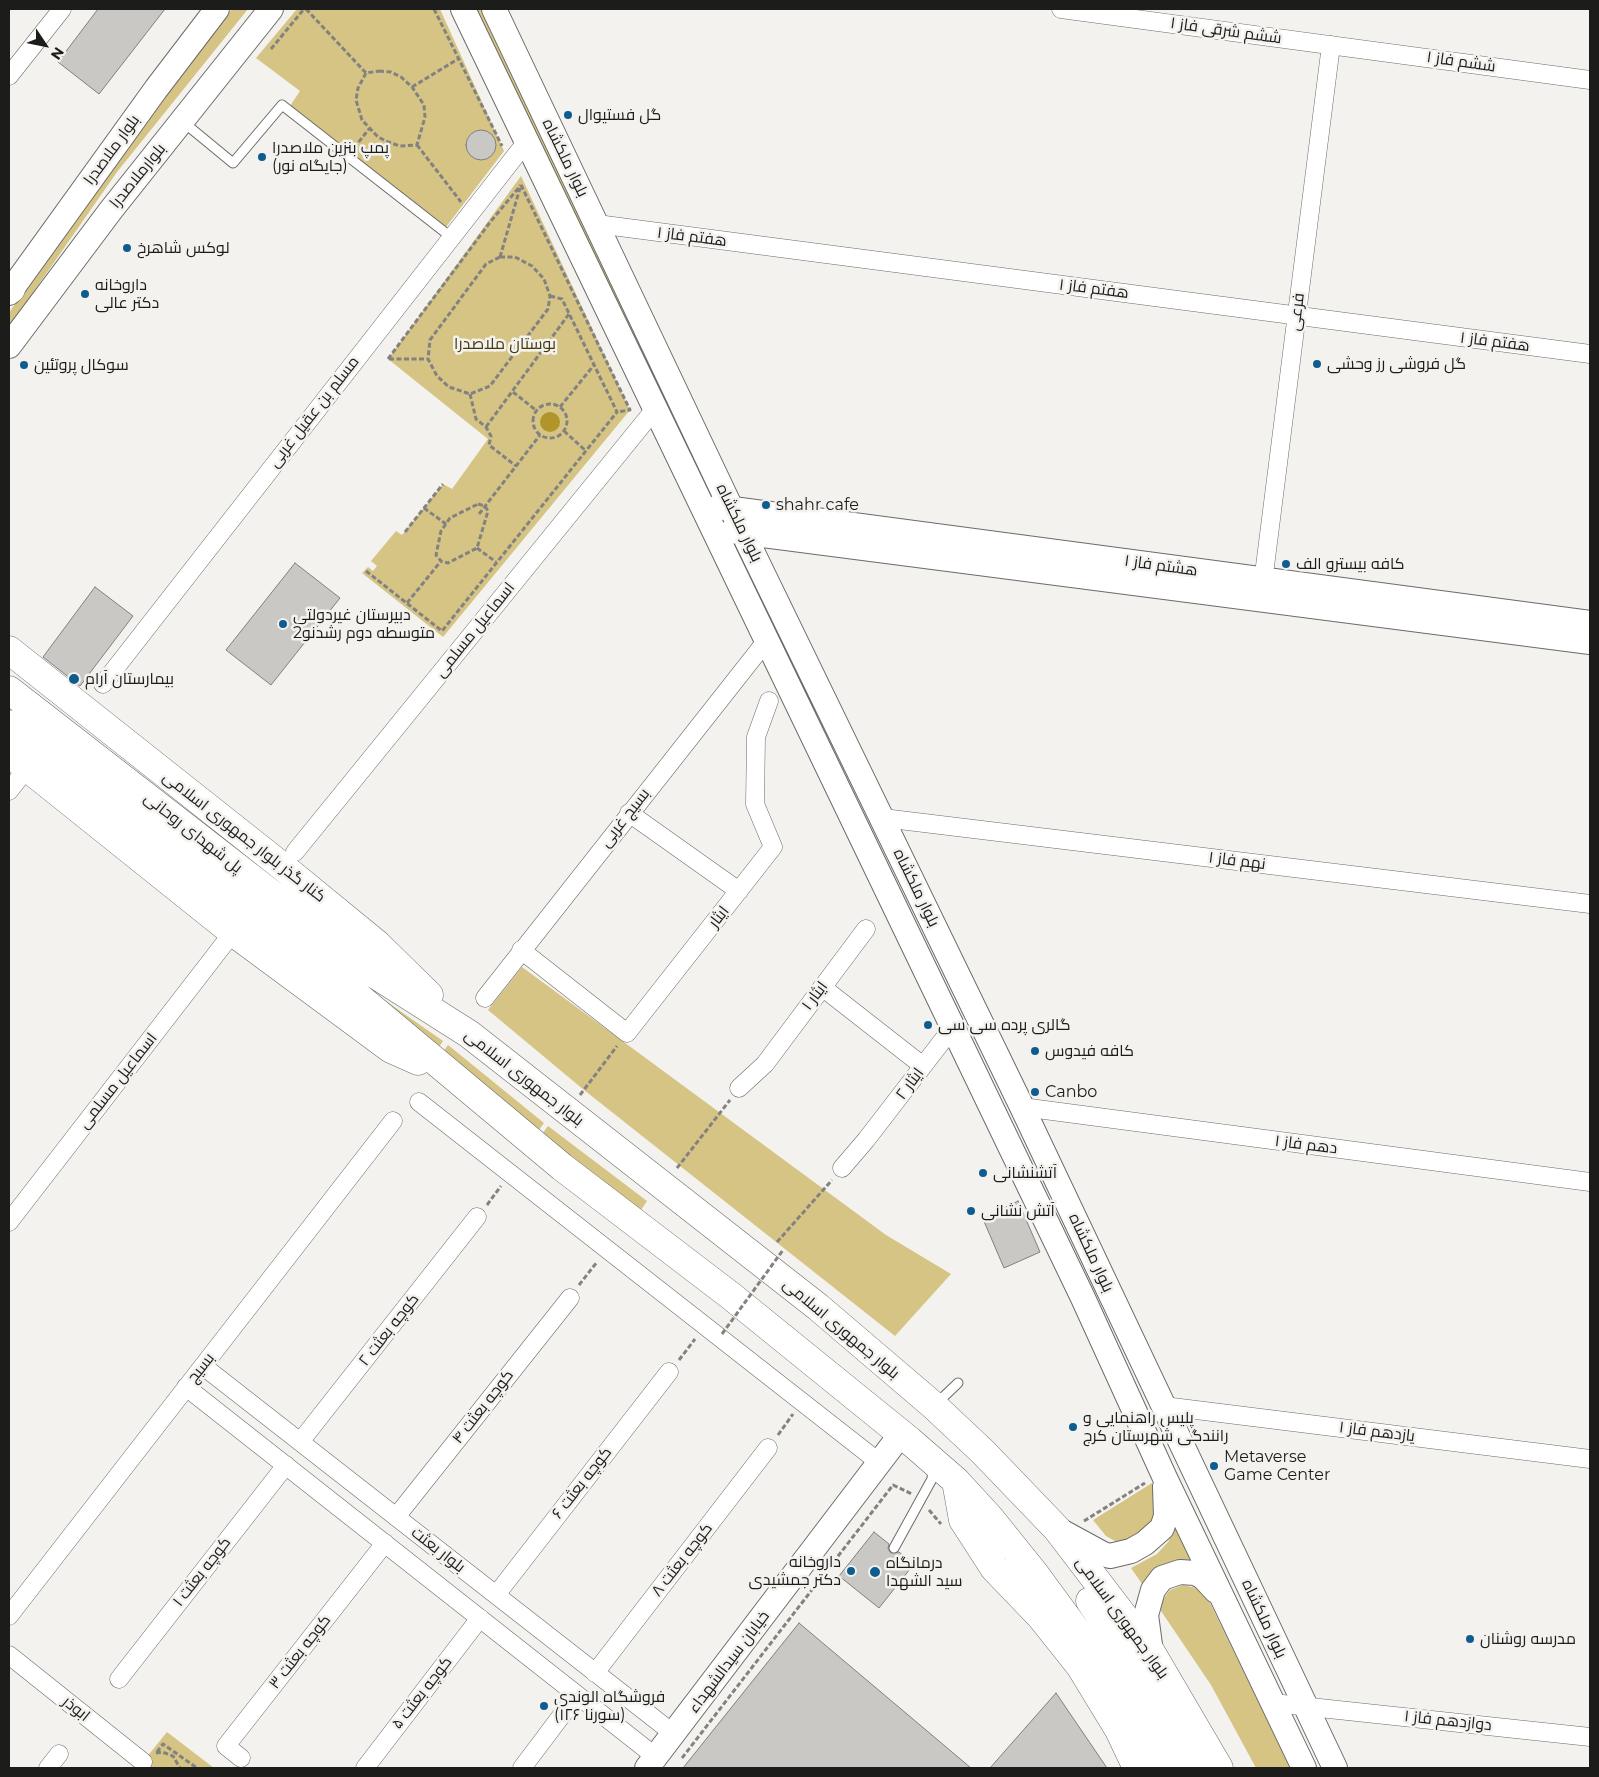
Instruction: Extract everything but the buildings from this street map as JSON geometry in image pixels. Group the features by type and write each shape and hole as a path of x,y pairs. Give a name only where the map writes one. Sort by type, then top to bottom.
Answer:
{"main road":[{"name":"بلوار ملاصدرا","path":"9,291 156,89 218,9"},
{"name":"بلوارملاصدرا","path":"9,346 110,210 271,9"},
{"name":"بلوار ملکشاه","path":"463,9 1083,1298 1158,1479 1221,1596 1304,1768"},
{"name":"بلوار ملکشاه","path":"494,9 731,508 883,818 1104,1279 1335,1768"},
{"name":"هشتم فاز ۱","path":"702,505 1262,589 1590,642"},
{"name":"هشتم فاز ۱","path":"714,530 1590,623"},
{"name":"کنار گذر بلوار جمهوری اسلامی","path":"9,650 377,944 470,1034"},
{"name":"پل شهدای روحانی","path":"9,690 376,975"},
{"name":"پل شهدای روحانی","path":"9,724 101,793 356,994 453,1077"},
{"path":"18,760 230,930 391,1049 453,1077 562,1167 731,1296 934,1462 990,1518 1087,1645 1138,1718 1166,1768"},
{"name":"بلوار جمهوری اسلامی","path":"376,975 470,1034 818,1307 934,1406 1057,1529 1151,1652 1219,1768"},
{"path":"1043,1216 1060,1221 1069,1206"},
{"path":"1083,1298 1082,1289 1088,1278 1104,1279"},
{"path":"818,1367 842,1355 845,1332"},
{"name":"خیابان سیدالشهداء","path":"651,1762 901,1434"},
{"path":"992,1462 1164,1706 1196,1768"},
{"path":"1057,1529 1103,1554 1118,1554 1137,1548 1152,1538 1164,1522 1158,1479"},
{"path":"956,1482 963,1520 973,1536 994,1568 1041,1617 1080,1666 1119,1730 1137,1768"},
{"path":"1151,1652 1146,1614 1154,1590 1162,1578 1180,1572 1195,1573 1203,1577 1221,1596"}],"street":[{"path":"9,76 62,9"},
{"name":"ششم شرقی فاز ۱","path":"1061,9 1331,45"},
{"name":"ششم فاز ۱","path":"1331,45 1590,80"},
{"name":"فرعی","path":"1262,589 1331,45"},
{"name":"مسلم بن عقیل غربی","path":"103,684 527,141"},
{"name":"هفتم فاز ۱","path":"597,224 1590,354"},
{"name":"اسماعیل مسلمی","path":"295,852 655,409"},
{"name":"بسیج غربی","path":"485,998 767,640"},
{"name":"ایثار","path":"627,1033 773,847 755,804 756,737 769,702"},
{"path":"9,791 18,760"},
{"path":"629,813 740,891"},
{"name":"نهم فاز ۱","path":"883,818 1590,904"},
{"name":"ایثار ۱","path":"739,1088 765,1064 866,929"},
{"name":"اسماعیل مسلمی","path":"9,1222 227,940"},
{"path":"521,950 627,1033"},
{"path":"822,987 923,1066"},
{"name":"ایثار ۲","path":"842,1168 866,1140 953,1027"},
{"path":"419,1102 607,1249 693,1313 706,1327 880,1463"},
{"name":"دهم فاز ۱","path":"1022,1108 1590,1182"},
{"name":"بسیج","path":"9,1616 393,1121"},
{"name":"کوچه بعثت ۲","path":"300,1442 477,1218"},
{"name":"کوچه بعثت ۴","path":"396,1517 570,1298"},
{"name":"بلوار بعثت","path":"202,1366 674,1734"},
{"name":"کوچه بعثت ۶","path":"496,1595 669,1372"},
{"name":"بلوار بعثت","path":"186,1387 625,1732 651,1762"},
{"name":"یازدهم فاز ۱","path":"1164,1406 1590,1458"},
{"name":"کوچه بعثت ۸","path":"595,1673 768,1448"},
{"name":"کوچه بعثت ۱","path":"119,1679 286,1466"},
{"path":"335,1504 352,1482"},
{"name":"کوچه بعثت ۳","path":"241,1758 226,1746 385,1543"},
{"path":"430,1579 447,1557"},
{"name":"کوچه بعثت ۵","path":"365,1768 480,1618"},
{"path":"534,1661 551,1638"},
{"name":"ابوذر","path":"9,1655 150,1757"},
{"path":"522,1768 578,1695"},
{"name":"دوازدهم فاز ۱","path":"1273,1703 1590,1737"},
{"path":"625,1732 641,1724 644,1717 642,1710"},
{"path":"48,1768 59,1754"}],"lane":[{"path":"182,121 233,163 282,105 451,237"},
{"path":"934,1406 946,1392 958,1383"},
{"path":"894,1548 932,1479 934,1462"}],"path":[{"path":"270,49 305,9 366,73 391,72 401,77 412,87 424,105 426,117 417,145"},
{"path":"434,9 504,151"},
{"path":"412,87 458,59"},
{"path":"366,73 358,88 356,100 362,120 378,137 394,144 417,145"},
{"path":"348,156 370,129"},
{"path":"417,145 469,213"},
{"path":"500,257 521,185"},
{"path":"428,359 388,359 490,221 521,185"},
{"path":"366,571 442,631 617,412 630,410 521,185"},
{"path":"500,257 515,257 532,266 544,279 550,296 548,309 490,386 470,394 449,387 437,376 428,359 430,340 486,264 500,257"},
{"path":"550,296 562,299 617,412"},
{"path":"486,427 569,314"},
{"path":"560,407 594,365"},
{"path":"512,392 537,411"},
{"path":"470,394 476,419 486,427 491,436 490,444 516,466"},
{"path":"549,404 560,407 567,421 564,431 555,438 545,437 540,434 534,425 537,411 549,404"},
{"path":"564,431 586,451"},
{"path":"480,514 484,506 540,434"},
{"path":"405,532 443,484"},
{"path":"478,504 484,506 488,511 477,548 448,563 441,561 436,555 441,531 446,524 450,518 478,504"},
{"path":"424,508 446,524"},
{"path":"477,548 496,562"},
{"path":"407,603 441,561"},
{"path":"580,1095 627,1033"},
{"path":"677,1168 739,1088"},
{"path":"777,1242 842,1168"},
{"path":"477,1218 510,1174"},
{"path":"570,1298 607,1249"},
{"path":"722,1334 783,1250"},
{"path":"669,1372 706,1327"},
{"path":"768,1448 802,1402"},
{"path":"1084,1521 1158,1479"},
{"path":"680,1760 893,1484 922,1500 942,1525"},
{"path":"150,1757 163,1744 197,1768"},
{"path":"168,1753 171,1749"}],"green space":[{"path":"232,9 248,9 117,172 9,327 9,313 90,189"},
{"path":"297,9 440,9 504,151 446,227 290,106 300,91 256,58"},
{"path":"470,9 485,9 720,498 708,498"},
{"name":"بوستان ملاصدرا","path":"521,176 630,410 443,637 362,573 368,567 373,571 377,566 371,561 396,531 402,535 443,484 452,489 488,439 388,359"},
{"path":"522,967 886,1235 951,1274 895,1336 584,1090 488,1010"},
{"path":"366,987 443,1041 437,1050"},
{"path":"448,1045 544,1123 538,1131 442,1053"},
{"path":"548,1126 647,1201 641,1210 542,1134"},
{"path":"1152,1483 1159,1498 1157,1514 1149,1527 1137,1536 1123,1541 1115,1541 1106,1536 1093,1520"},
{"path":"1175,1528 1190,1560 1177,1560 1161,1566 1145,1588 1131,1568 1157,1554 1168,1542"},
{"path":"1183,1585 1196,1588 1209,1601 1291,1768 1256,1768 1211,1685 1161,1611 1161,1602 1170,1590"},
{"path":"167,1732 214,1768 138,1768"}],"shaded area":[{"path":"550,412 557,415 560,422 557,429 550,432 543,429 540,422 543,415"}],"place":[{"name":"گل فستیوال","path":"568,115"},
{"name":"پمپ بنزین ملاصدرا (جایگاه نور)","path":"262,157"},
{"name":"لوکس شاهرخ","path":"127,248"},
{"name":"داروخانه دکتر عالی","path":"85,294"},
{"name":"گل فروشی رز وحشی","path":"1317,364"},
{"name":"سوکال پروتئین","path":"24,365"},
{"name":"shahr cafe","path":"766,505"},
{"name":"کافه بیسترو الف","path":"1286,564"},
{"name":"دبیرستان غیردولتی متوسطه دوم رشدنو2","path":"283,624"},
{"name":"بیمارستان آرام","path":"74,679"},
{"name":"گالری پرده سی سی","path":"928,1025"},
{"name":"كافه فيدوس","path":"1035,1051"},
{"name":"Canbo","path":"1035,1092"},
{"name":"آتشنشانی","path":"983,1173"},
{"name":"آتش نشانی","path":"971,1211"},
{"name":"پلیس راهنمایی و رانندگی شهرستان کرج","path":"1073,1427"},
{"name":"Metaverse Game Center","path":"1214,1466"},
{"name":"داروخانه دکتر جمشیدی","path":"851,1571"},
{"name":"درمانگاه سید الشهدا","path":"875,1572"},
{"name":"مدرسه روشنان","path":"1470,1639"},
{"name":"فروشگاه الوندی (سورنا ۱۲۶)","path":"544,1706"}]}
